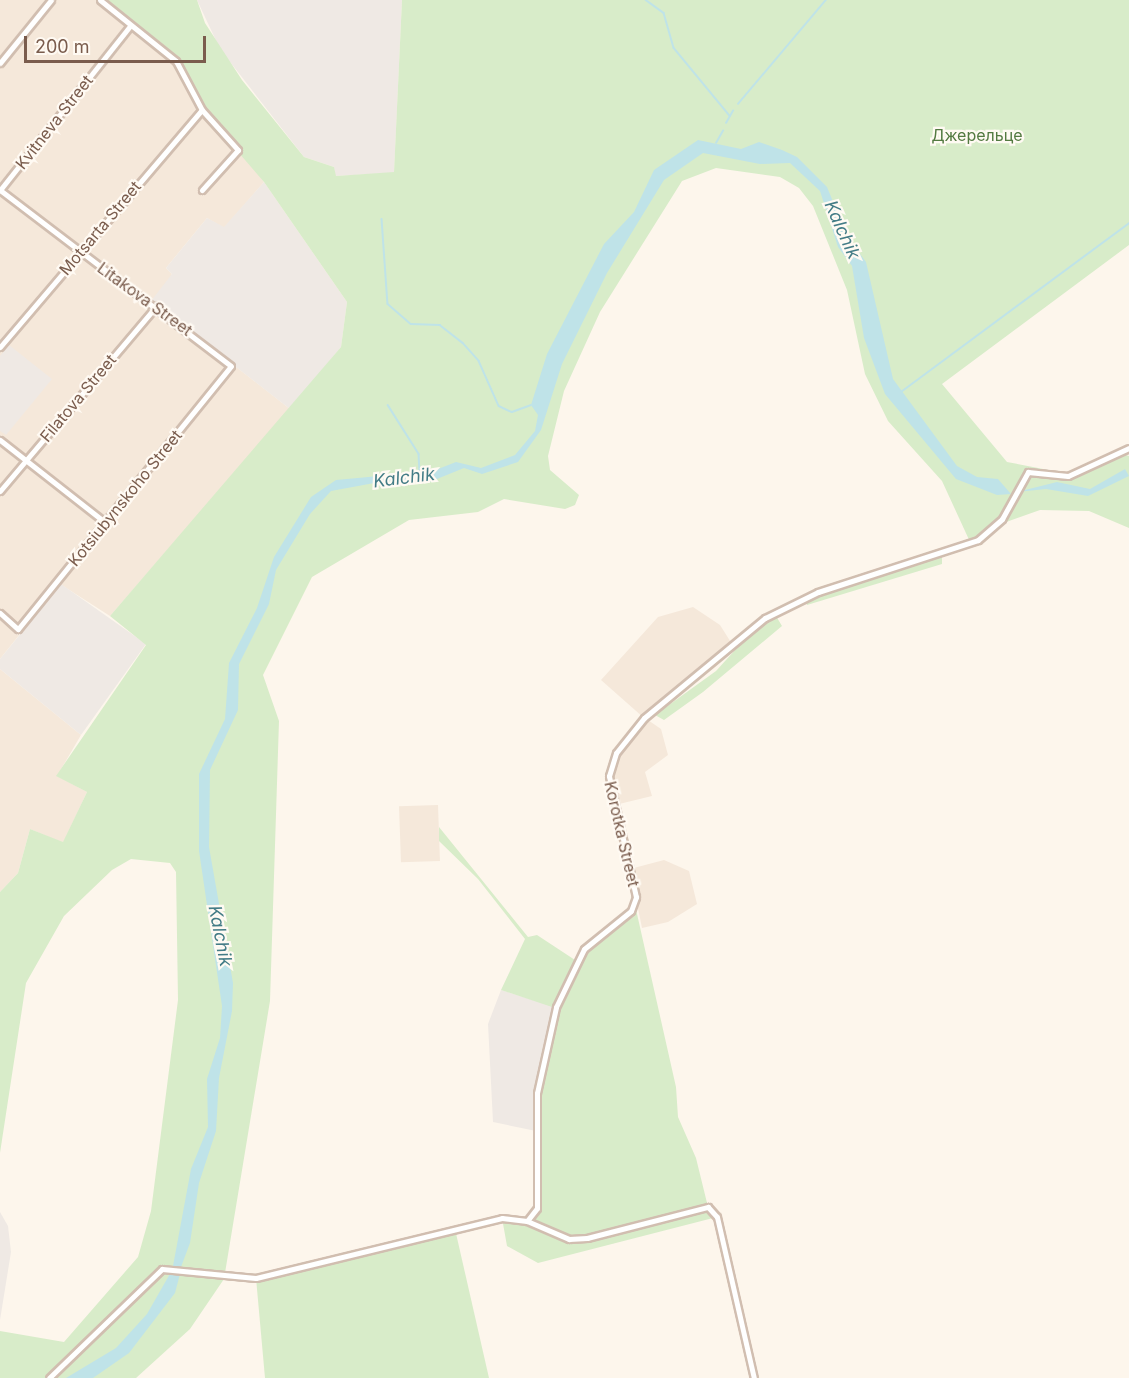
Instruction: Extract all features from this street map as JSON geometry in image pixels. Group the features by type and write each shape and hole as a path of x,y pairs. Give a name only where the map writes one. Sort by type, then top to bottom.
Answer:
{"street":[{"path":"0,63 51,0"},
{"path":"100,0 129,27 176,61 202,110 238,150 202,190"},
{"name":"Kvitneva Street","path":"0,190 129,27"},
{"name":"Motsarta Street","path":"0,347 202,110"},
{"name":"Litakova Street","path":"0,190 80,252 157,306 231,366"},
{"name":"Filatova Street","path":"0,491 157,306"},
{"name":"Kotsiubynskoho Street","path":"0,614 18,628 106,523 231,366"},
{"path":"0,440 106,523"},
{"name":"Korotka Street","path":"527,1221 537,1208 537,1093 556,1007 580,955 631,911 636,897 609,776 615,753 645,718 765,618 818,592 971,544 998,525 1018,484 1028,472 1060,477 1080,473 1129,448"},
{"path":"49,1378 150,1275 168,1268 256,1278 502,1218 527,1221 553,1234 587,1238 700,1208 714,1211 754,1378"}],"shaded area":[{"path":"0,0 100,0 169,53 264,182 224,228 207,218 166,268 172,274 157,305 290,409 110,616 60,584 0,659"},
{"path":"197,0 402,0 394,173 335,176 334,167 304,157 220,49"},
{"path":"264,182 347,302 341,347 290,409 151,301 172,274 166,268 207,218 224,227"},
{"path":"9,345 52,379 6,435 0,431 0,356"},
{"path":"61,584 146,644 81,735 0,669 0,659"},
{"path":"693,607 720,625 732,644 645,718 661,729 668,755 645,772 652,796 615,805 609,764 644,718 601,680 658,617"},
{"path":"0,669 81,735 57,776 87,792 63,843 30,829 18,873 0,892"},
{"path":"438,805 440,861 401,862 399,806"},
{"path":"664,860 689,871 697,904 668,922 642,928 630,869"},
{"path":"501,990 556,1007 546,1037 536,1131 493,1122 488,1024"},
{"path":"0,1212 8,1226 11,1252 0,1320"}],"green space":[{"name":"Джерельце","path":"100,0 197,0 205,23 242,80 304,157 334,167 336,176 394,172 402,0 1129,0 1129,245 942,384 1007,462 1064,473 1119,453 1129,456 1129,528 1089,511 1040,510 998,525 971,544 942,481 888,421 865,374 847,290 813,206 799,188 780,177 716,168 682,181 600,312 564,391 548,456 550,470 579,495 575,505 565,509 504,499 478,512 409,520 312,577 263,675 279,721 270,1001 224,1279 190,1329 136,1378 0,1378 0,1331 64,1342 138,1257 151,1211 178,1000 176,872 170,863 131,859 112,870 64,916 26,983 0,1153 0,892 18,873 30,829 63,842 87,792 56,776 146,645 110,616 341,347 347,302 264,182 202,110 176,61"},
{"path":"942,553 942,564 807,605 805,598"},
{"path":"776,616 782,626 703,692 664,720 655,715 716,671 756,627"},
{"path":"439,827 528,937 537,935 575,960 635,905 676,1087 678,1117 696,1158 708,1207 717,1217 538,1263 507,1246 502,1218 527,1220 534,1216 541,1065 555,1008 501,990 525,939 478,879 439,841"},
{"path":"455,1229 489,1378 265,1378 256,1278"}],"water":[{"name":"Kalchik","path":"698,140 741,149 759,142 782,150 797,157 827,187 848,238 866,262 893,379 957,466 977,477 998,479 1011,494 997,495 956,479 885,394 864,338 852,266 838,247 820,191 790,163 760,164 703,153 664,180 607,273 562,364 541,430 518,462 482,474 464,468 427,483 385,481 331,491 310,514 276,570 269,604 239,664 238,710 210,770 209,847 233,983 232,1011 219,1078 216,1131 199,1183 190,1243 181,1267 173,1266 191,1169 208,1127 207,1079 220,1038 222,1006 199,851 199,774 225,719 229,663 257,608 274,557 311,497 336,480 433,471 456,462 481,468 515,455 535,431 538,415 531,405 547,354 604,244 634,212 654,170"},
{"path":"1125,469 1129,476 1088,496 1046,489 1017,492 1057,482 1090,489"},
{"path":"171,1272 180,1274 175,1293 129,1353 93,1378 66,1378 116,1348 147,1314"}],"waterway":[{"path":"646,0 664,13 674,48 730,116"},
{"path":"738,104 826,0"},
{"path":"726,123 733,111"},
{"path":"716,143 723,131"},
{"path":"382,219 388,304 411,324 440,325 463,343 479,361 499,406 512,412 531,405"},
{"path":"901,392 1129,223"},
{"name":"Kalchik","path":"388,405 419,454 420,473"}]}
